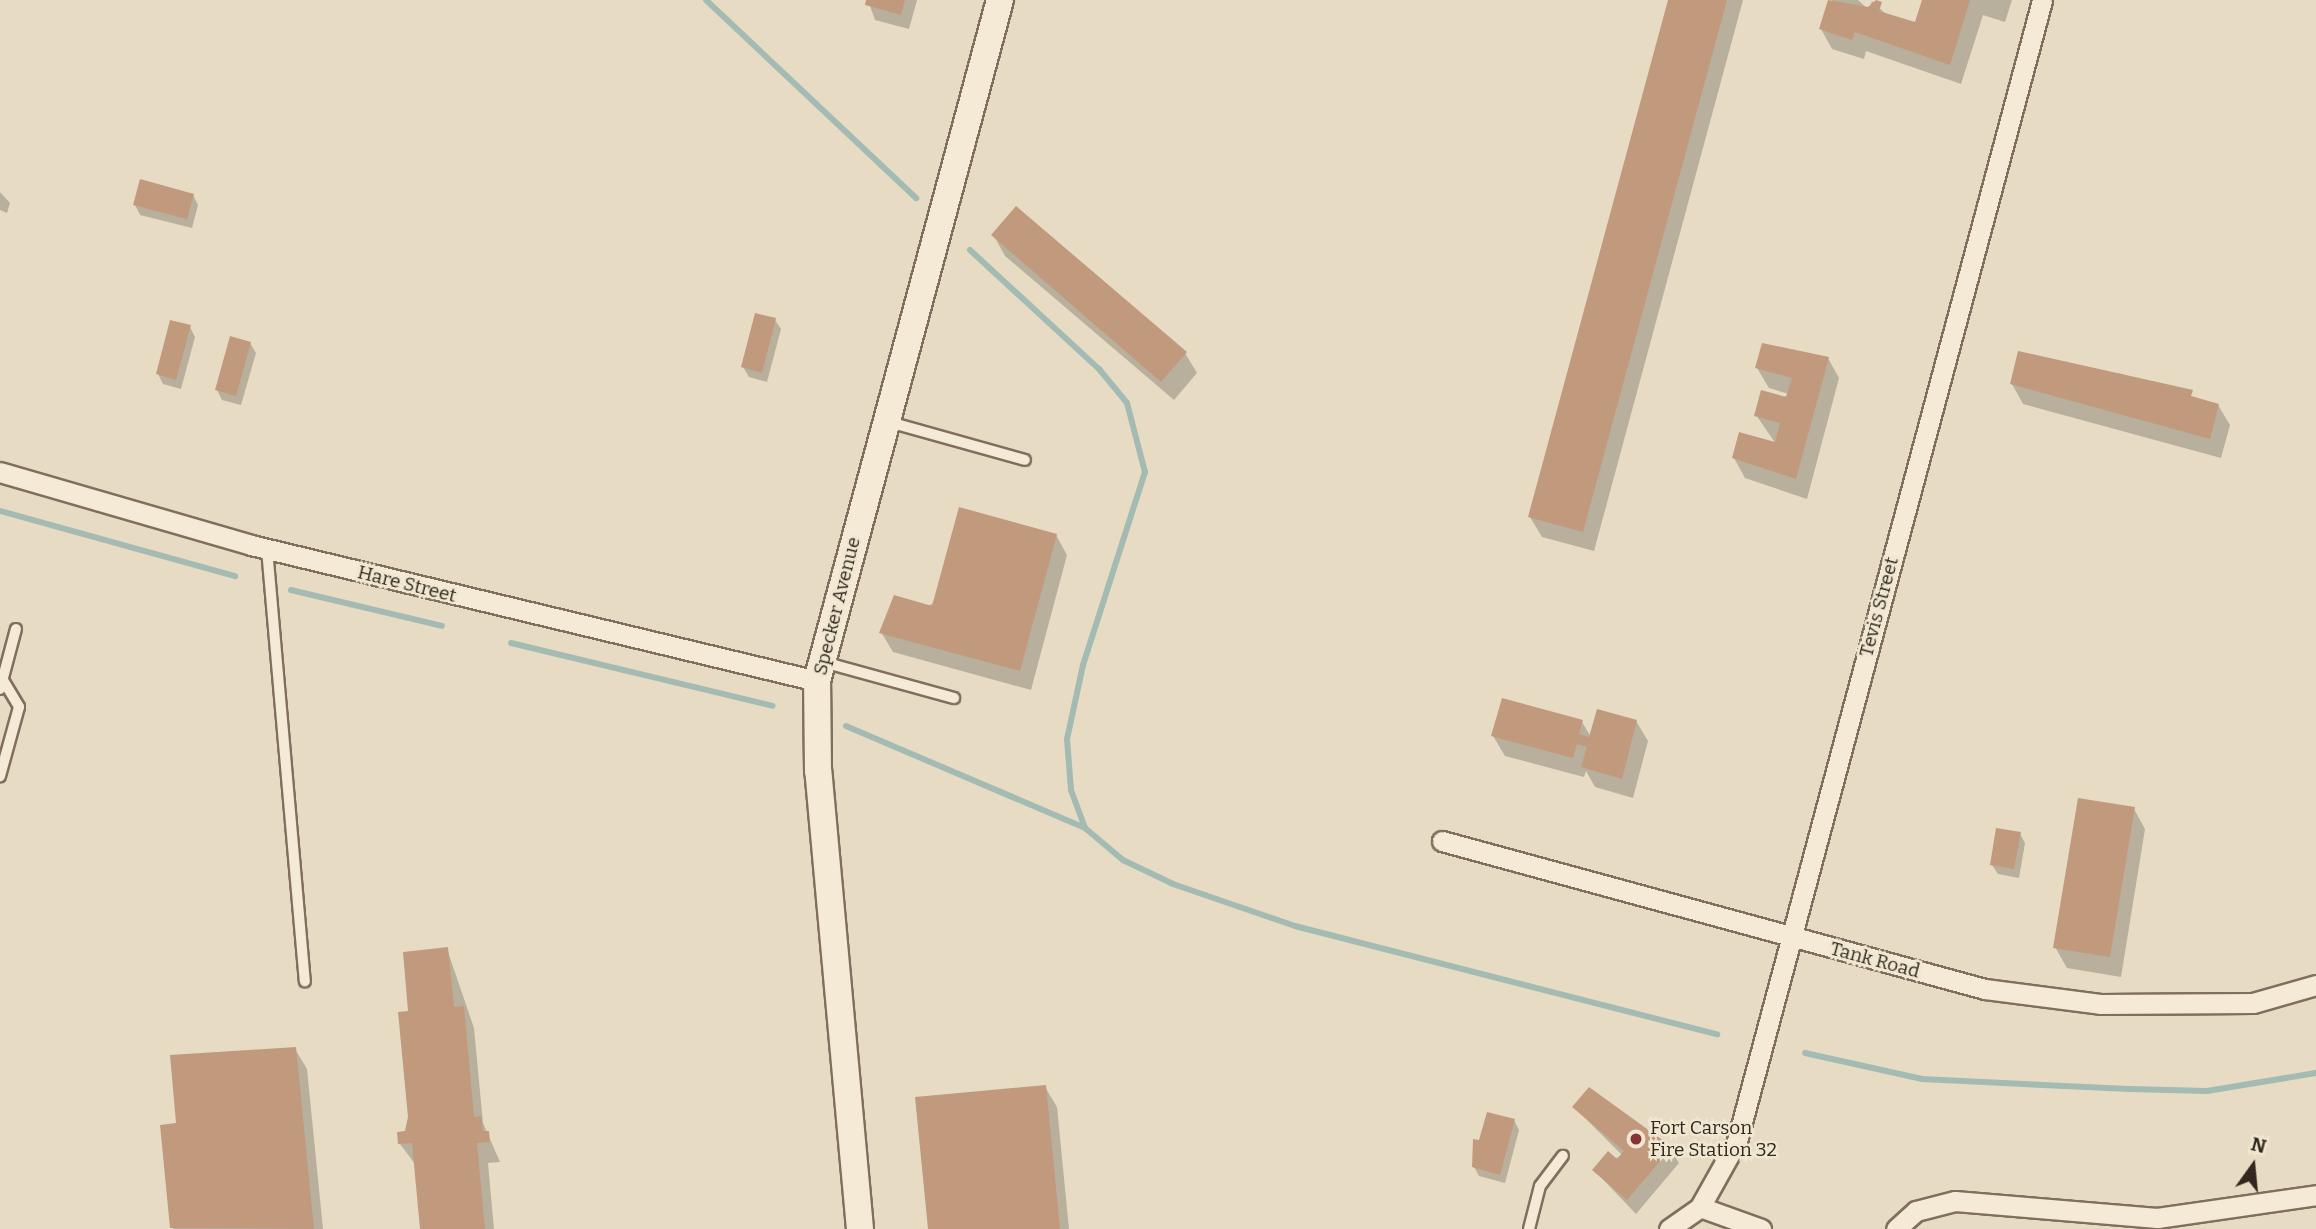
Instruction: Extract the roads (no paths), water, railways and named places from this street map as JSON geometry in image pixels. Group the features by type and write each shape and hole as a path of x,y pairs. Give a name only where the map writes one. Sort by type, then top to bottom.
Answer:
{"street":[{"name":"Specker Avenue","path":"860,1229 818,771 819,671 1000,0"},
{"name":"Tevis Street","path":"1700,1207 1737,1141 1788,937 2042,0"},
{"name":"Hare Street","path":"0,471 267,549 819,671"},
{"name":"Tank Road","path":"1442,841 1985,989 2100,1004 2253,1003 2316,985"},
{"path":"1896,1229 1916,1210 1944,1202 2157,1218 2316,1195"},
{"path":"1669,1229 1700,1207 1761,1229"}],"lane":[{"path":"885,421 1025,460"},
{"path":"267,549 305,981"},
{"path":"0,689 16,629"},
{"path":"819,671 954,698"},
{"path":"0,776 19,707 2,676"},
{"path":"1529,1229 1540,1186 1563,1156"}],"waterway":[{"path":"706,0 916,198"},
{"path":"970,250 1099,369 1127,403 1145,472 1083,665 1067,739 1071,790 1085,828 1123,860 1173,884 1295,926 1717,1034"},
{"path":"0,511 235,576"},
{"path":"291,590 442,626"},
{"path":"511,643 773,706"},
{"path":"846,726 1085,828"},
{"path":"1805,1053 1922,1079 2129,1089 2207,1091 2316,1073"}],"place":[{"name":"Fort Carson Fire Station 32","path":"1636,1139"}]}
